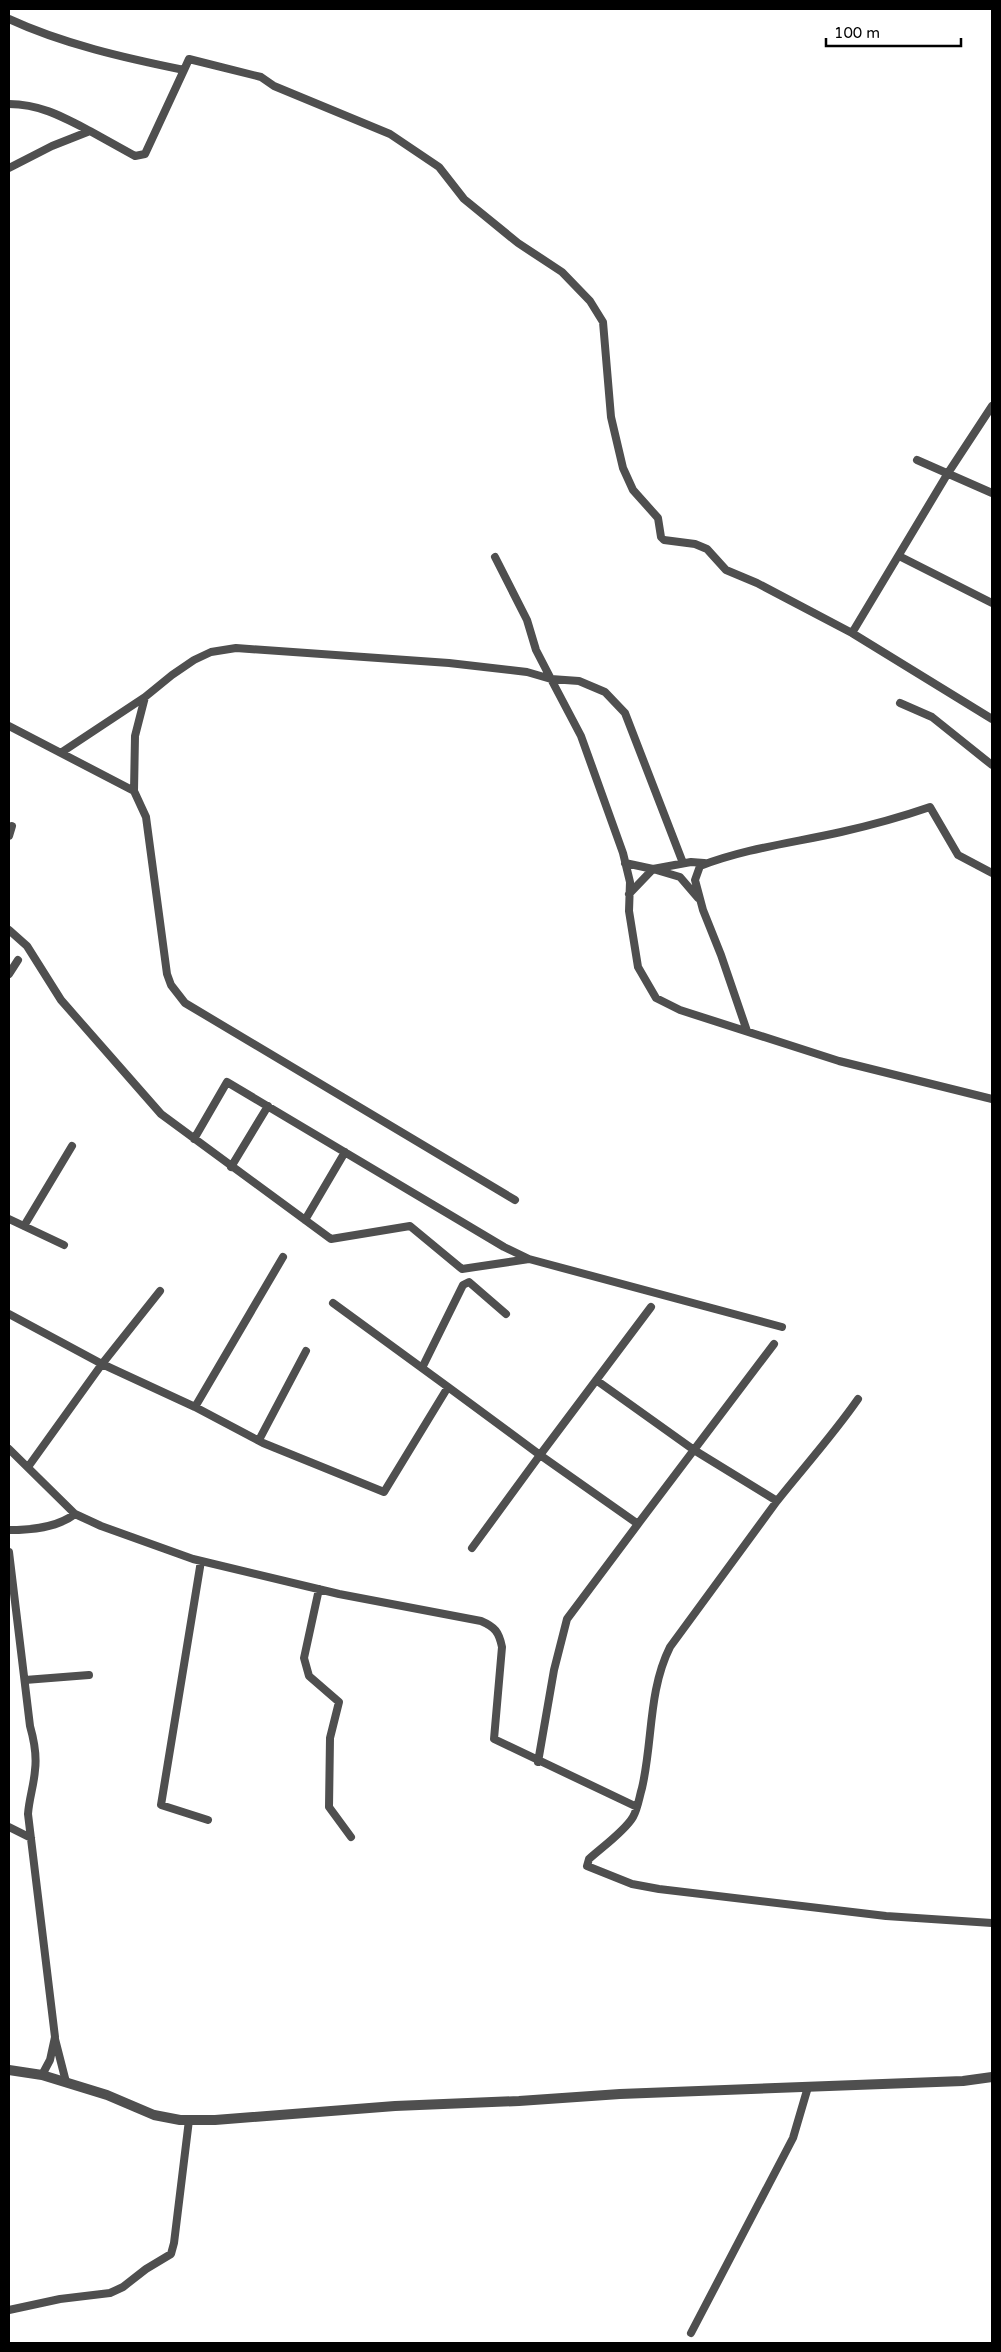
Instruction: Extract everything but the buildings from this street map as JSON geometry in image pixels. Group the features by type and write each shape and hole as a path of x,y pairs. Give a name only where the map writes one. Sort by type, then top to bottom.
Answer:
{"street":[{"path":"9,19 39,33 184,70"},
{"path":"9,104 34,105 52,111 135,156 145,154 189,59 261,77 274,86 390,134 439,166 464,198 518,243 562,272 590,301 603,322 611,417 623,468 633,490 658,518 661,537 664,540 695,544 707,548 731,573 757,583 852,633 992,719"},
{"path":"9,168 52,146 90,131"},
{"path":"852,633 948,473 992,406"},
{"path":"917,460 992,493"},
{"path":"495,556 527,620 536,650 581,736 630,882 629,911 638,967 656,998 680,1010 839,1061 992,1099"},
{"path":"898,556 992,603"},
{"path":"62,752 146,697 172,675 194,660 211,652 236,648 450,663 527,672 551,679 579,681 606,692 626,713 683,863"},
{"path":"146,697 135,736 134,791 146,817 167,974 171,985 185,1004 515,1200"},
{"path":"900,704 932,717 992,765"},
{"path":"9,726 134,791"},
{"path":"747,1031 700,900 695,880 700,866 736,853 841,832 899,818 930,807 958,855 992,873"},
{"path":"9,836 12,826"},
{"path":"625,863 680,877 700,900"},
{"path":"629,894 653,869 683,863 706,864"},
{"path":"9,930 27,946 61,1000 161,1114 331,1239 410,1226 462,1269 529,1259"},
{"path":"9,974 18,960"},
{"path":"194,1139 227,1082 504,1247 529,1259 782,1327"},
{"path":"231,1167 268,1106"},
{"path":"24,1226 72,1146"},
{"path":"305,1220 345,1152"},
{"path":"9,1219 64,1245"},
{"path":"194,1407 283,1257"},
{"path":"422,1368 463,1285 469,1282 506,1314"},
{"path":"28,1467 102,1364 160,1291"},
{"path":"333,1303 540,1455 638,1524"},
{"path":"472,1548 651,1307"},
{"path":"9,1314 102,1364 259,1440 384,1492 448,1388"},
{"path":"538,1762 554,1670 567,1619 774,1344"},
{"path":"259,1440 306,1350"},
{"path":"596,1380 694,1450 777,1501"},
{"path":"858,1399 834,1432 821,1445 777,1501 670,1647 661,1666 653,1710 646,1768 637,1807 632,1819 589,1859 587,1866 632,1884 659,1889 886,1916 992,1923"},
{"path":"9,1450 75,1514 102,1526 201,1560 319,1589 481,1621 495,1627 500,1636 502,1647 494,1739 538,1762 637,1807"},
{"path":"9,1530 44,1527 66,1521 75,1514"},
{"path":"9,1552 35,1748 36,1770 29,1796 28,1814 55,2037 66,2082"},
{"path":"201,1560 161,1806 208,1820"},
{"path":"319,1589 304,1658 309,1676 339,1702 330,1738 329,1807 351,1837"},
{"path":"25,1680 89,1675"},
{"path":"9,1827 31,1838"},
{"path":"42,2075 50,2060 55,2037"},
{"path":"9,2070 42,2075 66,2082 107,2095 154,2115 189,2120 234,2119 395,2106 808,2086 963,2081 992,2077"},
{"path":"690,2333 793,2138 808,2086"},
{"path":"9,2310 60,2299 110,2293 123,2287 146,2269 171,2254 174,2243 189,2120"}]}
